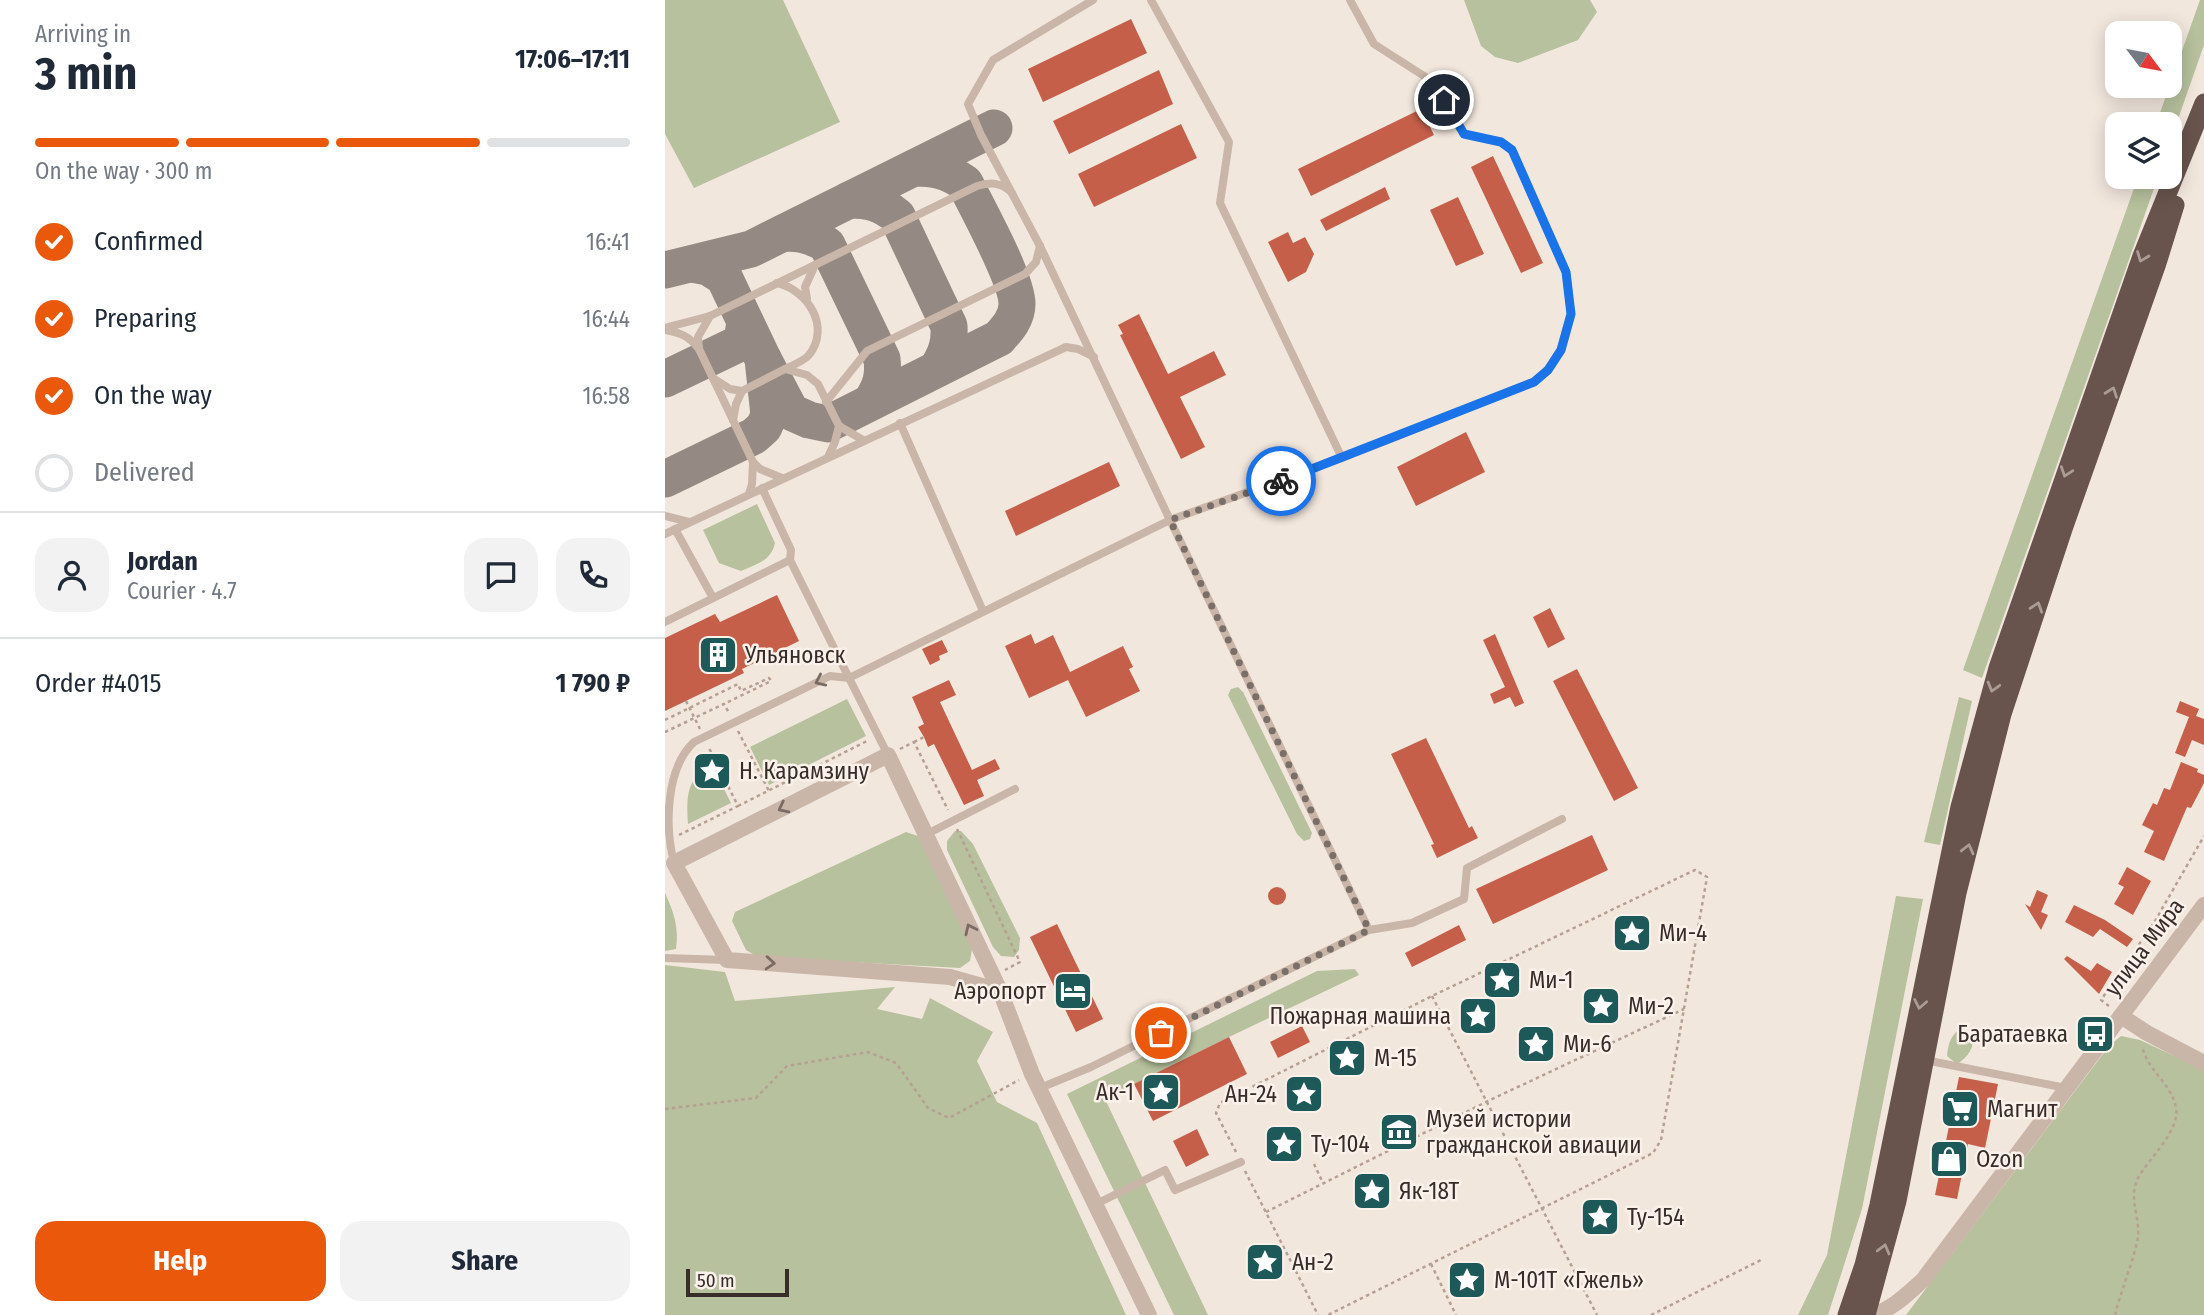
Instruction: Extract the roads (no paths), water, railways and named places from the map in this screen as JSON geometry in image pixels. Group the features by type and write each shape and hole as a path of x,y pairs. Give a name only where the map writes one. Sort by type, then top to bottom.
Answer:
{"highway":[{"path":"1854,1315 1897,1201 1957,893 2002,714 2063,530 2157,263 2204,105"},
{"path":"1854,1315 1879,1205 1959,807 1998,668 2142,256 2204,105"}],"street":[{"path":"1000,991 950,977 727,960 674,863 888,755 1000,991 1036,1081 1149,1315"},
{"name":"улица Мира","path":"1923,1280 2204,905"},
{"path":"2121,1016 2147,1034 2204,1063"},
{"path":"1873,1315 1901,1300 1923,1280"},
{"path":"1896,1315 1923,1280"}],"lane":[{"path":"1093,0 1082,2 993,60 968,104 981,135 1016,197 1094,357 1369,930"},
{"path":"1151,0 1229,142 1220,203 1342,458"},
{"path":"674,863 668,840 669,806 678,766 690,746 704,737 830,676 849,678 1170,520 1342,458 1534,382 1548,370 1561,350 1571,314 1566,272 1512,150 1501,142 1464,134 1435,83 1374,44 1350,0"},
{"path":"665,329 710,316 977,186 991,182 1006,187 1016,197"},
{"path":"826,402 867,351 1025,274 1036,262 1040,246"},
{"path":"713,379 730,389 742,391 808,357 816,343 818,328 805,287 816,264"},
{"path":"777,284 790,286 800,292 808,302"},
{"path":"699,349 698,337 710,316"},
{"path":"665,329 691,338 699,349 753,461 761,469 782,478"},
{"path":"665,534 1066,347 1078,349 1094,357"},
{"path":"785,369 807,375 827,390 836,390"},
{"path":"818,384 839,426 863,440"},
{"path":"733,420 742,391"},
{"path":"899,423 983,611"},
{"path":"828,457 839,426"},
{"path":"749,494 753,484 753,461"},
{"path":"762,488 791,550 790,560 888,755"},
{"path":"665,516 690,522"},
{"path":"675,529 713,598"},
{"path":"665,622 790,560"},
{"path":"925,835 1015,789"},
{"path":"1036,1081 1091,1067 1369,930 1412,923 1464,899 1467,868 1562,818"},
{"path":"665,958 727,960"},
{"path":"1925,1059 2066,1088"},
{"path":"1096,1204 1165,1170 1175,1190 1241,1162"}],"place":[{"name":"Ульяновск","path":"718,655"},
{"name":"Н. Карамзину","path":"712,771"},
{"name":"Ми-4","path":"1632,933"},
{"name":"Ми-1","path":"1502,980"},
{"name":"Аэропорт","path":"1073,991"},
{"name":"Ми-2","path":"1601,1006"},
{"name":"Пожарная машина","path":"1478,1016"},
{"name":"Баратаевка","path":"2095,1034"},
{"name":"Ми-6","path":"1536,1044"},
{"name":"М-15","path":"1347,1058"},
{"name":"Ак-1","path":"1161,1092"},
{"name":"Ан-24","path":"1304,1094"},
{"name":"Магнит","path":"1960,1109"},
{"name":"Музей истории гражданской авиации","path":"1399,1132"},
{"name":"Ту-104","path":"1284,1144"},
{"name":"Ozon","path":"1949,1159"},
{"name":"Як-18Т","path":"1372,1191"},
{"name":"Ту-154","path":"1600,1217"},
{"name":"Ан-2","path":"1265,1262"},
{"name":"М-101Т «Гжель»","path":"1467,1280"}]}
